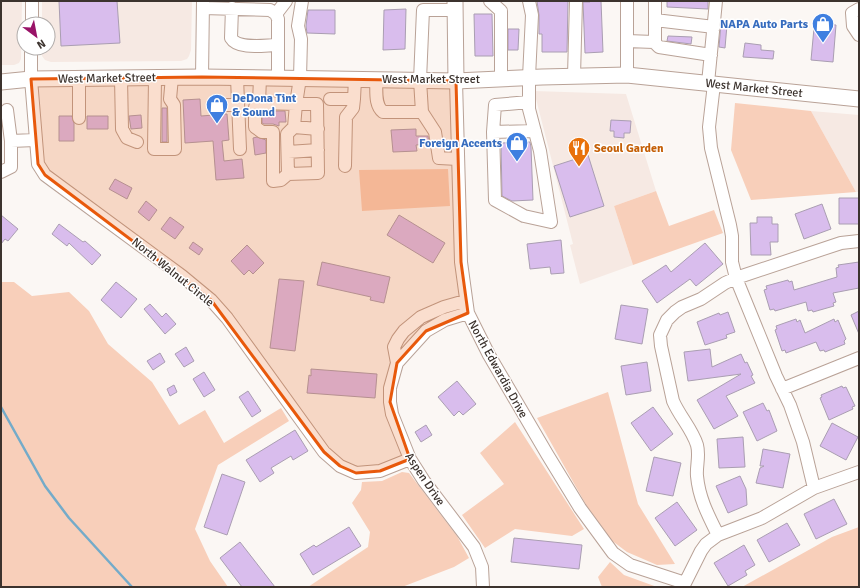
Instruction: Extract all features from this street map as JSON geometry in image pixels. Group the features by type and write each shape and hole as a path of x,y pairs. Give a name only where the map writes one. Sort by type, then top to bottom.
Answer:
{"main road":[{"path":"455,5 456,81"},
{"name":"West Market Street","path":"1,82 32,79 172,77 456,81 529,77 627,76 859,98"}],"street":[{"path":"32,1 32,16"},
{"path":"276,14 286,1"},
{"path":"294,128 300,78 301,39 298,26 302,1"},
{"path":"490,1 501,11 500,79"},
{"path":"529,1 532,15 529,109 540,150 551,222 524,216 495,200 493,132 495,105 529,102"},
{"path":"574,76 576,1"},
{"path":"627,1 627,76"},
{"path":"655,1 655,42 659,47 711,55"},
{"path":"716,1 711,55 709,126 711,148 732,236 732,262 736,278 790,406 803,442 814,488"},
{"path":"202,77 203,4 270,10 276,14 278,19 278,78"},
{"path":"455,5 423,5 420,80 422,112 436,132 439,158 458,159"},
{"path":"225,6 233,42 241,45 278,45"},
{"path":"859,9 852,13 853,26 859,35"},
{"path":"655,20 714,27"},
{"path":"627,41 655,42"},
{"name":"North Walnut Circle","path":"32,56 35,140 38,164 45,175 182,276 211,300 227,318 324,452 331,459 340,466 356,473 380,471 410,459"},
{"path":"155,78 154,149 175,149 174,105 170,99 172,77"},
{"path":"79,78 79,118"},
{"path":"121,78 122,129 127,138 138,142"},
{"path":"237,78 240,149"},
{"path":"259,104 317,104 318,173 288,174 281,180 274,181 273,132 262,132 255,128 255,107 259,104 260,78"},
{"path":"345,166 346,117 353,108 355,79"},
{"path":"376,80 377,103 379,109 383,112 422,112"},
{"name":"North Edwardia Drive","path":"456,81 462,262 465,300 468,313 489,356 580,508 613,553 630,565 686,583 701,551 706,544 718,534"},
{"path":"330,99 354,99"},
{"path":"216,105 238,105"},
{"path":"1,172 11,167 11,141 7,110"},
{"path":"288,174 287,134 294,128 318,129"},
{"path":"493,132 535,131"},
{"path":"11,141 35,140"},
{"path":"288,152 318,150"},
{"path":"859,241 841,243 725,282 701,300 682,307 675,312 667,320 660,335 660,346 676,409 691,431 697,445 699,457 697,474 700,494 709,518 718,534 762,518 814,488 859,472"},
{"name":"Aspen Drive","path":"465,300 421,317 404,331 394,347 396,363 390,388 390,402 392,414 410,459 424,481 474,547 482,567 483,587"},
{"name":"Aspen Drive","path":"396,363 426,331 446,320 468,313"},
{"path":"782,389 859,358"}],"highlighted area":[{"path":"202,77 456,81 461,262 468,313 426,331 397,363 390,402 410,459 380,471 356,473 340,466 324,452 211,300 45,175 38,164 31,79"}],"shaded area":[{"path":"1,1 22,1 22,16 16,16 16,56 21,56 21,59 19,63 14,65 1,65"},
{"path":"42,1 192,1 191,50 187,59 181,61 51,62 45,60 42,56 56,56 56,16 42,16"},
{"path":"534,91 626,94 656,191 614,206 633,265 580,284 570,245 573,244"},
{"path":"735,103 811,111 856,192 751,200 731,150"},
{"path":"811,111 859,115 859,192 856,192"},
{"path":"448,169 450,206 362,211 359,170"},
{"path":"656,191 669,226 714,210 723,233 633,265 614,206"},
{"path":"1,282 14,282 32,296 69,292 89,311 108,344 152,382 179,425 205,410 224,443 281,408 289,421 218,465 195,529 210,561 228,587 1,587"},
{"path":"608,392 638,504 675,564 657,565 627,552 611,540 589,510 537,418"},
{"path":"515,422 584,529 572,536 515,529 485,548 462,515 504,484 480,453"},
{"path":"402,472 409,473 457,536 469,558 454,567 402,587 308,587 368,547 370,532 352,503 361,490 362,482 382,481"},
{"path":"859,527 859,587 742,587 832,537"},
{"path":"610,562 624,575 657,587 602,587 598,577"}],"building":[{"path":"59,1 117,1 120,43 61,46"},
{"path":"537,1 568,1 567,52 542,52 542,34 539,34"},
{"path":"601,1 603,52 585,53 583,2"},
{"path":"667,1 708,1 708,9 667,7"},
{"path":"406,9 405,49 383,50 384,10"},
{"path":"308,10 335,10 335,34 307,33 306,26"},
{"path":"474,14 492,14 493,56 475,56"},
{"path":"721,24 727,25 725,48 719,47"},
{"name":"NAPA Auto Parts","path":"822,24 836,25 833,62 811,60 814,28 821,29"},
{"path":"508,29 519,29 518,50 508,50"},
{"path":"668,36 692,37 691,44 667,41"},
{"path":"745,43 761,45 761,50 774,51 773,59 743,57"},
{"path":"200,99 201,116 227,114 229,140 222,141 224,161 242,159 244,178 216,180 213,141 185,143 183,100"},
{"path":"162,108 167,108 167,142 162,142"},
{"path":"262,111 285,111 286,122 279,122 279,126 264,124 262,123"},
{"path":"141,115 142,128 131,129 129,116"},
{"path":"59,116 72,116 74,123 74,141 59,141"},
{"path":"87,116 108,116 108,129 87,129"},
{"path":"611,120 631,121 630,133 624,133 624,138 614,137 614,131 610,131"},
{"path":"416,129 416,136 428,136 429,144 416,145 417,151 393,152 391,130"},
{"path":"257,137 266,140 266,153 255,155 253,138"},
{"path":"530,142 533,200 512,201 502,196 501,143"},
{"path":"588,155 604,206 570,217 554,166"},
{"path":"115,179 132,188 127,199 109,189"},
{"path":"839,198 859,198 859,224 839,224"},
{"path":"146,201 157,210 149,221 138,212"},
{"path":"822,204 831,229 804,239 795,214"},
{"path":"1,215 18,229 8,241 5,239 1,244"},
{"path":"399,215 445,243 433,263 387,235"},
{"path":"170,217 184,227 175,239 161,229"},
{"path":"757,217 772,217 772,224 778,224 778,242 770,242 771,255 751,255 750,223 757,223"},
{"path":"59,224 83,242 85,241 101,255 92,265 69,243 67,246 52,234"},
{"path":"561,240 564,273 551,274 550,267 530,269 527,244"},
{"path":"193,242 203,249 199,255 189,248"},
{"path":"705,243 723,264 696,286 690,279 657,303 642,281 666,265 671,272"},
{"path":"247,245 264,263 253,274 249,270 244,275 231,261"},
{"path":"322,262 390,277 384,303 370,300 371,297 317,285"},
{"path":"859,262 859,288 833,293 836,302 833,303 834,306 813,312 812,310 808,311 806,302 775,311 774,309 770,310 764,290 767,289 766,286 788,280 789,282 792,281 794,290 837,277 836,268 839,267 838,265"},
{"path":"279,279 304,281 295,351 270,348"},
{"path":"116,282 137,299 121,318 101,300"},
{"path":"150,304 162,317 166,313 176,324 165,334 144,309"},
{"path":"621,305 648,309 642,344 615,339"},
{"path":"859,311 859,334 851,315"},
{"path":"728,312 735,332 726,335 727,338 705,345 697,322 719,313 720,315"},
{"path":"796,319 797,322 800,320 805,333 834,319 835,322 838,320 846,339 844,341 845,344 825,352 824,350 820,351 816,342 786,353 785,350 782,351 775,330 777,329 776,326"},
{"path":"186,347 194,361 184,367 175,354"},
{"path":"710,349 712,367 741,354 745,363 747,362 753,375 751,376 755,383 726,396 738,416 714,429 697,400 741,374 688,381 684,352"},
{"path":"160,353 165,362 153,370 147,361"},
{"path":"647,362 651,391 626,395 621,366"},
{"path":"311,369 377,374 375,398 307,393"},
{"path":"204,372 215,390 204,397 193,379"},
{"path":"457,381 476,404 463,415 459,411 454,416 438,397"},
{"path":"174,385 177,392 170,396 167,389"},
{"path":"842,386 843,388 846,387 855,406 852,407 853,409 829,420 820,398 822,397 821,395"},
{"path":"248,391 261,411 252,417 239,397"},
{"path":"763,403 767,411 769,410 777,431 757,441 743,412"},
{"path":"653,407 673,434 651,451 631,423"},
{"path":"832,423 858,437 846,460 820,446"},
{"path":"426,425 432,435 421,442 415,432"},
{"path":"295,430 308,451 293,460 291,456 271,468 274,473 260,482 246,460"},
{"path":"743,437 745,467 719,468 717,439"},
{"path":"763,449 790,454 783,488 756,483 760,468 764,466 760,466"},
{"path":"654,457 681,463 673,496 646,491"},
{"path":"222,474 245,482 227,535 204,527"},
{"path":"740,476 746,489 747,505 728,513 716,486"},
{"path":"834,499 847,524 816,539 804,514"},
{"path":"677,502 697,530 675,546 655,518"},
{"path":"787,523 800,545 769,562 757,540"},
{"path":"349,527 361,546 313,575 300,554 314,545 316,547"},
{"path":"514,538 582,545 579,569 511,562"},
{"path":"240,542 275,587 242,587 220,558"},
{"path":"744,545 755,565 745,571 747,575 728,586 714,563"}],"waterway":[{"path":"1,407 45,486 69,518 132,587"}],"place":[{"name":"NAPA Auto Parts","path":"823,44"},
{"name":"DeDona Tint & Sound","path":"217,124"},
{"name":"Foreign Accents","path":"517,162"},
{"name":"Seoul Garden","path":"579,168"}]}
